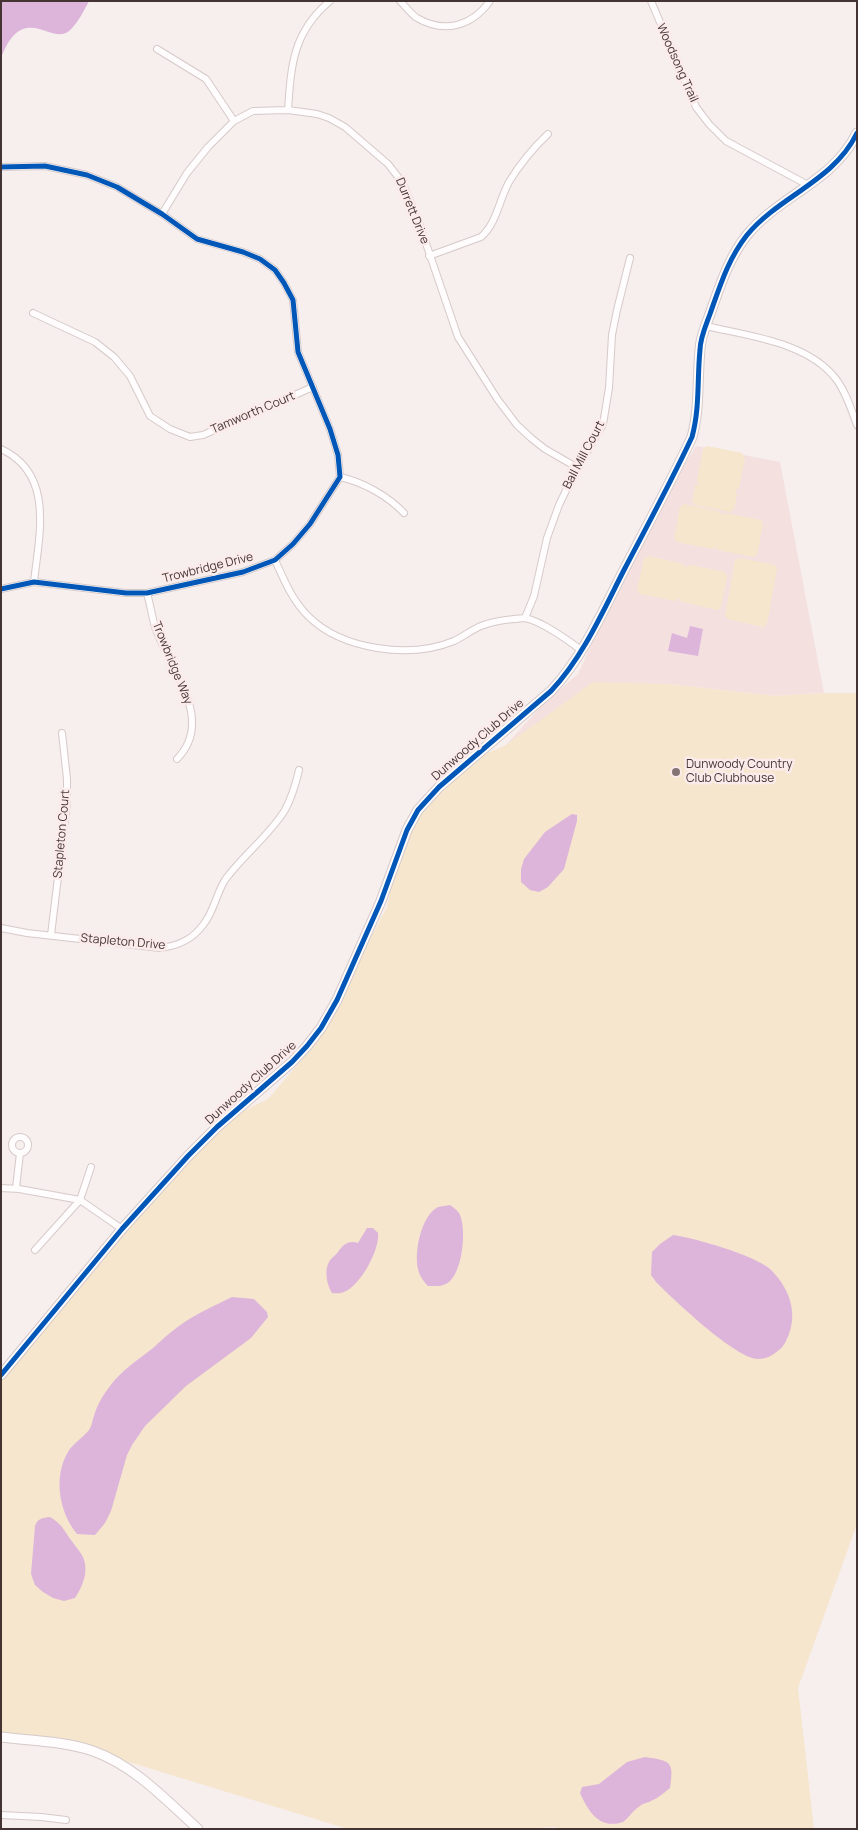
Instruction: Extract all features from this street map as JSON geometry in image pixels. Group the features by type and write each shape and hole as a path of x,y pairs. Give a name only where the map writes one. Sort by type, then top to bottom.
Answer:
{"street":[{"path":"288,110 294,53 308,25 320,9 330,1"},
{"path":"400,1 418,18 439,26 449,26 470,21 490,1"},
{"name":"Woodsong Trail","path":"651,1 661,29 696,107 709,124 726,141 808,185"},
{"path":"157,49 206,79 234,121"},
{"name":"Durrett Drive","path":"162,214 187,173 208,147 234,121 253,111 288,110 329,118 345,127 388,164 402,182 418,220 458,337 498,400 531,438 545,449 578,468"},
{"name":"Dunwoody Club Drive","path":"1,1375 122,1229 188,1156 292,1062 307,1046 321,1028 337,1000 381,901 406,830 418,810 439,787 551,691 565,676 581,650 692,437 698,412 700,349 724,272 747,235 765,216 835,164 857,132"},
{"path":"429,256 481,236 486,232 498,210 508,184 532,149 548,134"},
{"path":"1,167 46,166 71,170 116,187 162,214 196,239 243,252 260,259 275,270 293,300 298,352 333,438 338,455 340,477 385,496 404,513"},
{"name":"Ball Mill Court","path":"525,618 538,582 547,538 554,516 564,492 603,424 609,388 612,335 630,258"},
{"name":"Tamworth Court","path":"34,313 95,342 114,357 130,376 150,416 170,429 190,436 203,435 313,388"},
{"path":"706,326 794,348 810,356 824,366 836,379 845,394 857,424"},
{"path":"1,449 12,454 26,468 35,484 40,501 41,513 34,582"},
{"name":"Trowbridge Drive","path":"1,589 34,582 126,593 147,593 243,572 275,560 310,524 340,477"},
{"path":"275,560 286,586 308,617 327,631 346,640 408,651 434,648 482,626 504,620 525,618 553,630 581,650"},
{"name":"Trowbridge Way","path":"147,593 155,627 186,694 192,714 193,727 188,746 177,759"},
{"name":"Stapleton Court","path":"51,935 66,802 67,779 62,733"},
{"name":"Stapleton Drive","path":"1,928 27,933 160,948 177,946 188,940 204,925 223,883 236,866 271,829 286,809 295,787 299,770"},
{"path":"16,1188 20,1153"},
{"path":"35,1250 80,1200 90,1166"},
{"path":"1,1188 16,1188 80,1200 122,1229"},
{"path":"1,1737 71,1746 109,1758 140,1777 198,1829"},
{"path":"1,1815 66,1820"}],"shaded area":[{"path":"1,1 89,1 69,31 62,34 36,28 27,28 18,31 1,58"},
{"path":"696,446 780,462 824,693 775,696 667,684 506,745 543,704 578,674 642,535"},
{"path":"707,446 742,453 745,458 739,488 735,491 737,495 734,509 730,512 695,505 692,501 695,486 699,484 697,480 703,449"},
{"path":"685,504 720,512 722,515 726,513 761,520 763,524 757,555 753,557 718,550 715,547 712,549 677,542 674,538 680,507"},
{"path":"648,556 683,564 685,568 690,565 725,572 727,577 721,607 717,610 682,602 679,598 675,601 640,594 637,590 644,559"},
{"path":"740,558 775,565 777,569 767,624 763,627 728,619 725,616 735,560"},
{"path":"690,626 703,629 698,656 668,651 672,633 687,638"},
{"path":"593,682 667,684 775,696 857,693 857,1524 798,1688 814,1829 563,1829 554,1827 523,1829 348,1829 96,1752 1,1741 1,1376 92,1273 111,1240 158,1196 219,1123 268,1099 311,1049 387,907 404,822 463,764 506,745"},
{"path":"572,814 577,815 577,821 564,869 548,887 539,892 530,890 521,882 521,869 524,859 545,832"},
{"path":"450,1205 458,1212 463,1228 461,1258 454,1275 448,1283 428,1286 419,1274 418,1269 417,1253 420,1235 427,1218 432,1212 438,1207"},
{"path":"367,1228 373,1228 378,1233 376,1249 368,1267 350,1288 342,1293 332,1293 327,1278 327,1265 346,1244 351,1242 358,1243"},
{"path":"673,1235 709,1243 738,1253 770,1269 782,1283 792,1308 792,1325 781,1348 764,1358 758,1359 748,1356 705,1327 656,1282 651,1275 652,1252"},
{"path":"232,1297 254,1299 267,1312 268,1317 251,1338 186,1386 145,1426 127,1455 111,1511 105,1523 95,1535 77,1534 62,1505 60,1494 61,1472 68,1452 90,1428 100,1400 125,1370 175,1329 198,1314"},
{"path":"50,1517 62,1527 85,1562 83,1583 78,1593 75,1598 64,1601 53,1598 43,1592 35,1585 31,1574 35,1526 37,1521"},
{"path":"645,1757 665,1761 669,1764 671,1767 670,1788 656,1798 641,1805 623,1822 607,1823 595,1817 580,1793 582,1787 599,1784 627,1762"}],"cycle path":[{"path":"1,1375 122,1229 188,1156 217,1127 292,1062 307,1046 321,1028 337,1000 381,901 407,830 418,810 439,787 551,691 573,664 600,617 692,437 695,426 701,341 721,283 740,244 760,221 774,209 835,164 847,150 857,133"},
{"path":"1,167 45,166 87,175 117,187 162,214 197,239 243,252 260,259 275,270 293,300 298,352 330,429 338,455 340,477 310,524 293,544 275,560 243,572 147,593 126,593 34,582 1,589"}],"place":[{"name":"Dunwoody Country Club Clubhouse","path":"676,772"}]}
